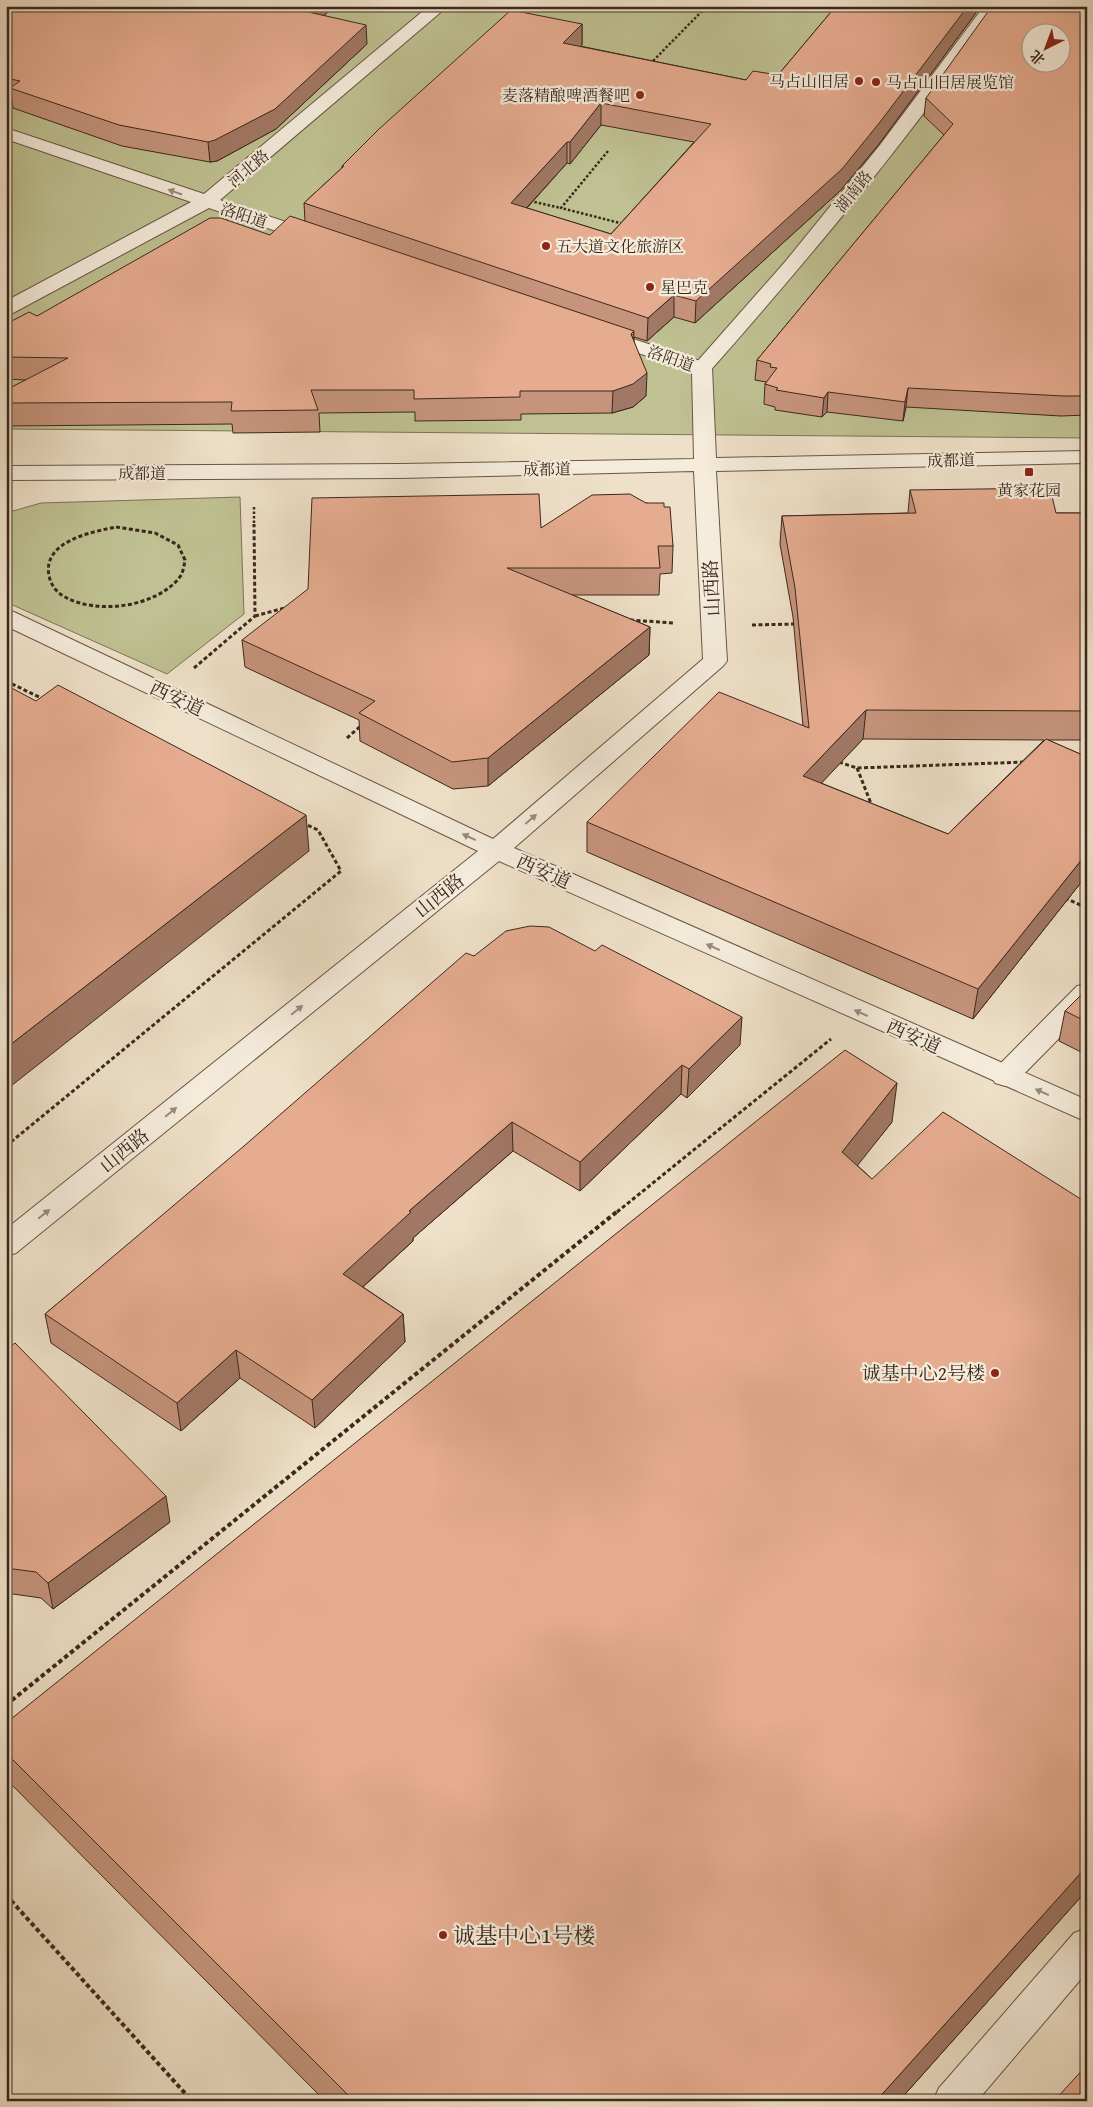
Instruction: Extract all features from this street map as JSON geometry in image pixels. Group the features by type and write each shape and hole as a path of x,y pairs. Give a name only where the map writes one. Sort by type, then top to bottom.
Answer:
{"street":[{"name":"河北路","path":"6,309 206,202 440,6"},
{"name":"湖南路","path":"702,368 792,266 881,156 993,6"},
{"name":"洛阳道","path":"6,133 329,242"},
{"name":"洛阳道","path":"581,327 702,368 705,466"},
{"name":"成都道","path":"6,473 705,466 1087,458"},
{"name":"山西路","path":"6,1245 496,850 715,661 705,466"},
{"name":"西安道","path":"6,617 496,850 1087,1112"},
{"path":"1005,1076 1087,993"},
{"path":"952,2101 1087,1945"}],"path":[{"path":"645,70 706,6"},
{"path":"562,208 608,151"},
{"path":"524,200 629,225"},
{"path":"254,472 255,616"},
{"path":"116,527 139,528 158,532 174,540 183,551 187,564 183,576 172,588 156,598 136,605 113,608 92,606 70,600 56,590 48,578 49,564 57,550 72,539 93,531 116,527"},
{"path":"165,692 255,616 290,606"},
{"path":"625,620 713,625 801,624"},
{"path":"6,681 51,702"},
{"path":"316,764 368,719"},
{"path":"838,761 856,768 1031,761"},
{"path":"856,768 872,807"},
{"path":"6,1146 341,871 318,830 300,822"},
{"path":"1060,896 1087,908"},
{"path":"6,1705 863,1013"},
{"path":"6,1895 192,2101"}],"green space":[{"name":"五大道文化旅游区","path":"6,6 1087,6 1087,438 6,429"},
{"path":"240,497 244,614 167,674 6,602 6,513 41,503"}],"building":[{"path":"6,6 310,6 304,11 366,25 275,109 208,142 119,125 10,88 20,81 6,78"},
{"path":"836,6 968,6 842,169 696,301 674,295 648,318 304,203 344,166 342,166 379,129 511,10 582,24 563,43 746,80 753,71 778,75","holes":["601,103 711,124 611,234 511,203 567,142 570,142"]},
{"path":"992,6 1087,6 1087,396 908,388 905,402 828,392 824,398 776,390 778,388 765,384 777,368 770,367 771,364 757,360 953,124 926,98"},
{"path":"290,216 634,331 631,334 647,373 633,384 613,391 520,391 520,397 414,399 414,390 311,390 318,410 231,411 232,402 6,403 6,390 68,358 6,357 6,324 29,312 37,316 210,218 221,218 270,235"},
{"path":"1050,488 1056,513 1087,513 1087,711 866,710 803,776 948,834 1046,739 1087,757 1087,853 978,989 587,822 719,692 809,728 795,588 782,516 916,513 910,490"},
{"path":"539,494 541,528 592,495 630,494 646,503 664,503 664,507 670,507 673,546 658,546 660,568 507,568 650,627 488,758 452,762 359,713 375,701 242,640 308,589 312,498"},
{"path":"6,685 36,701 58,685 306,815 6,1048"},
{"path":"530,926 549,927 595,951 602,945 742,1017 689,1069 682,1065 580,1162 512,1122 409,1211 411,1212 343,1274 403,1314 312,1400 236,1350 177,1403 45,1314 244,1146 466,953 474,956 506,931"},
{"path":"1087,989 1087,1022 1065,1011"},
{"path":"845,1050 897,1083 842,1152 872,1179 943,1112 1087,1203 1087,1866 876,2101 354,2101 6,1753 6,1723"},
{"path":"15,1343 166,1496 48,1583 36,1572 6,1568 6,1350"},
{"path":"1087,2065 1087,2101 1054,2101"}],"place":[{"name":"马占山旧居","path":"859,81"},
{"name":"马占山旧居展览馆","path":"876,82"},
{"name":"麦落精酿啤酒餐吧","path":"640,95"},
{"name":"五大道文化旅游区","path":"546,246"},
{"name":"星巴克","path":"650,287"},
{"name":"黄家花园","path":"1029,472"},
{"name":"诚基中心2号楼","path":"995,1373"},
{"name":"诚基中心1号楼","path":"443,1935"}]}
